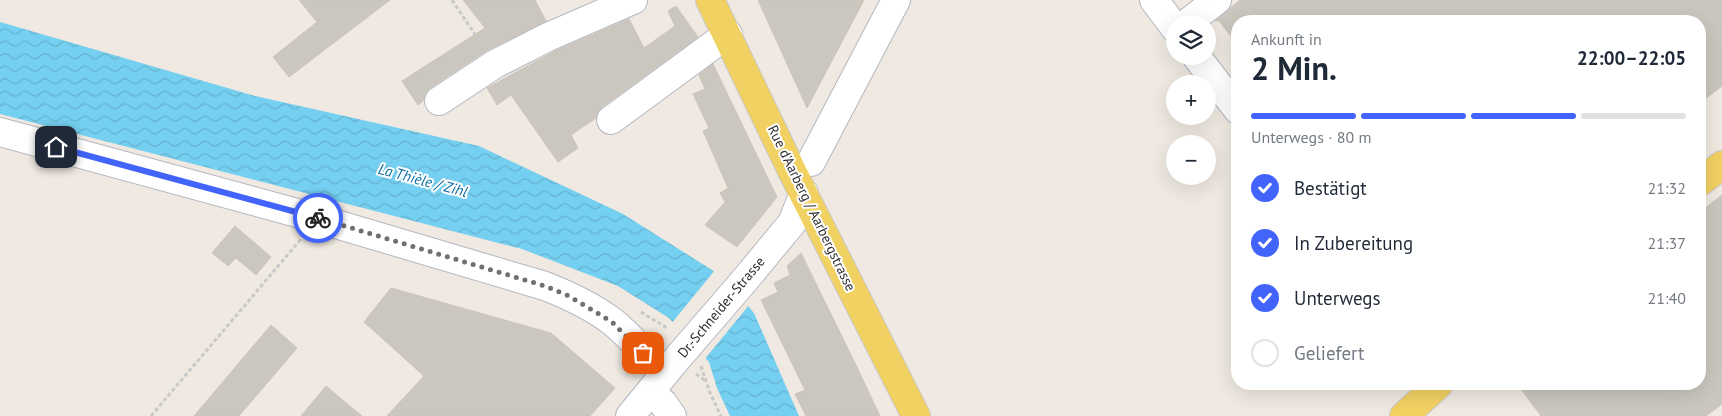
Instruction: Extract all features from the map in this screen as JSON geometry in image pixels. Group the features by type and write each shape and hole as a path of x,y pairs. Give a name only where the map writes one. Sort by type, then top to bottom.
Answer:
{"main road":[{"name":"Rue d'Aarberg / Aarbergstrasse","path":"710,0 804,193 914,411"},
{"path":"1706,177 1722,165"},
{"path":"1404,416 1432,390"}],"street":[{"path":"439,101 495,64 548,37 633,0"},
{"path":"811,162 896,0"},
{"path":"1154,0 1166,16"},
{"path":"1197,15 1214,1"},
{"path":"611,120 728,34"},
{"path":"1203,65 1231,101"},
{"path":"0,132 318,219 545,286 569,296 612,322 664,375 663,404 672,416"},
{"name":"Dr.-Schneider-Strasse","path":"630,416 792,223 804,193"}],"path":[{"path":"452,0 495,64"},
{"path":"151,416 318,219"},
{"path":"704,369 707,382 721,416"}],"water":[{"name":"La Thièle / Zihl","path":"0,22 255,96 479,146 623,214 712,270 749,307 754,313 799,416 730,416 717,388 709,362 669,318 618,286 522,249 0,114"}],"pier":[{"path":"715,270 750,304 704,360 671,324"}],"building":[{"path":"299,0 390,0 289,77 273,57 317,22"},
{"path":"463,0 535,0 546,21 486,51 430,88 425,94 423,101 418,105 402,81 485,28"},
{"path":"758,0 864,0 807,108"},
{"path":"1240,0 1722,0 1722,86 1706,98 1706,15 1231,15 1231,36 1219,21 1216,20"},
{"path":"676,6 698,37 602,107 596,118 571,135 578,148 558,162 511,95 497,105 487,88 555,51 629,19 644,48 675,26 668,11"},
{"path":"713,64 777,197 737,247 705,225 725,202 720,193 728,188 703,131 709,128 693,94 705,89 699,75"},
{"path":"1722,195 1722,404 1706,416 1541,416 1522,390 1706,390 1706,207"},
{"path":"235,226 271,257 256,275 236,258 228,266 212,253"},
{"path":"801,253 880,416 806,416 795,394 805,390 761,300 778,292 774,283 790,275 787,266"},
{"path":"391,288 551,333 615,388 590,416 387,416 424,376 364,322"},
{"path":"271,325 297,348 239,416 194,416"},
{"path":"326,386 362,416 301,416"}],"way so far":[{"path":"318,218 545,286 569,296 612,322 643,353"}],"route":[{"path":"56,147 318,218"}]}
